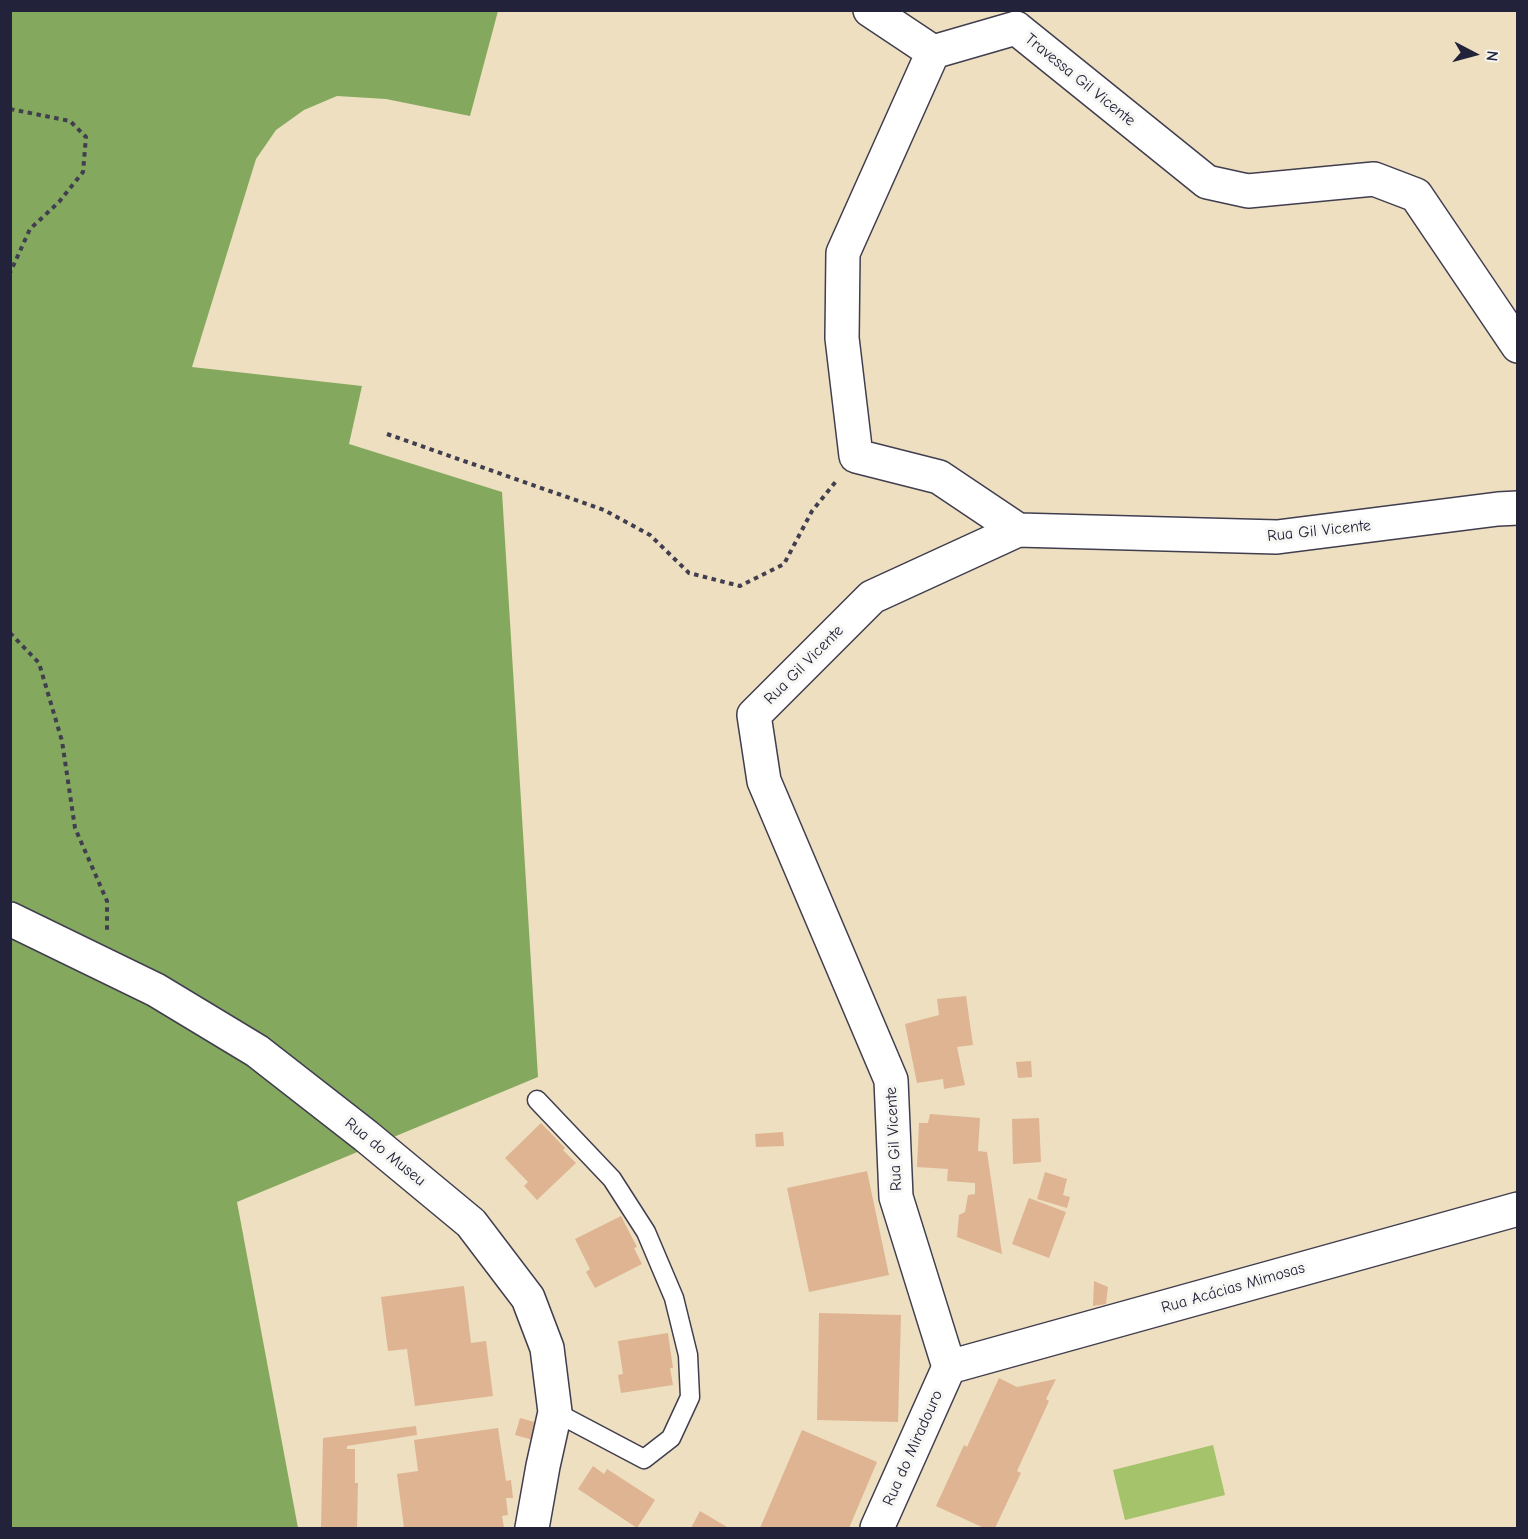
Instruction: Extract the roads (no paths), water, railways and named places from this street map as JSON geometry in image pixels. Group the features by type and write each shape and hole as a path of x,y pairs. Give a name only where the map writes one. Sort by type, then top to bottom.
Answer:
{"street":[{"path":"870,10 933,52 843,253 842,338 856,456 939,477 1018,530"},
{"name":"Travessa Gil Vicente","path":"933,52 1019,19 1207,182 1248,191 1374,179 1416,195 1518,346"},
{"name":"Rua Gil Vicente","path":"949,1367 896,1197 891,1080 764,781 754,715 872,597 1018,530 1277,537 1518,508"},
{"name":"Rua do Museu","path":"10,920 156,990 257,1051 366,1136 471,1223 528,1298 547,1348 555,1412 532,1528"},
{"name":"Rua Acácias Mimosas","path":"949,1367 1518,1209"},
{"name":"Rua do Miradouro","path":"878,1528 949,1367"}],"lane":[{"path":"537,1100 612,1179 646,1232 674,1298 688,1355 690,1397 671,1438 644,1459 555,1412"}]}
